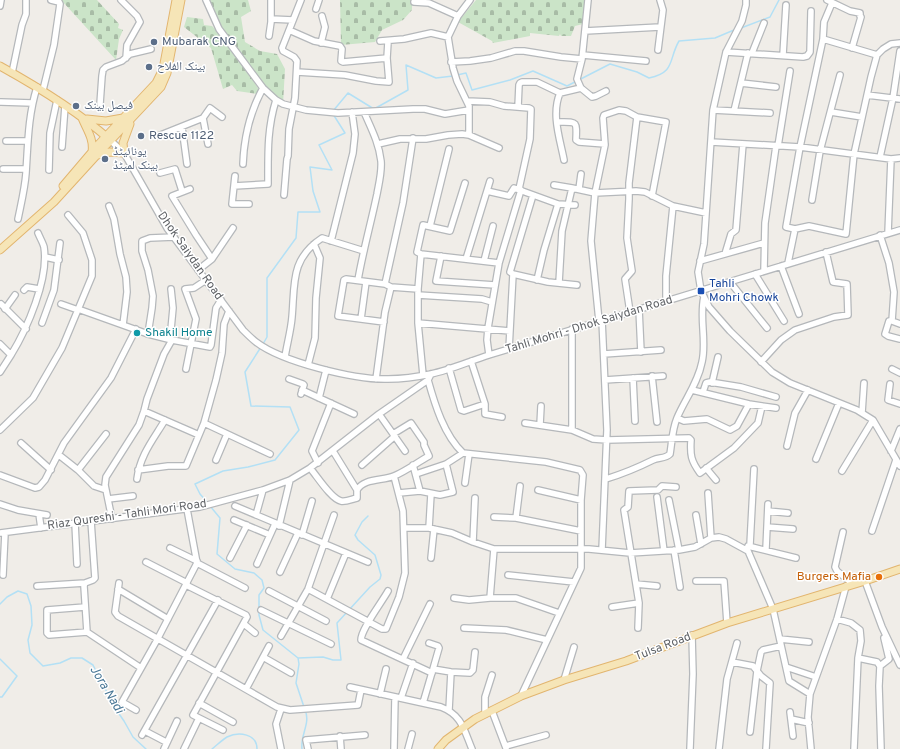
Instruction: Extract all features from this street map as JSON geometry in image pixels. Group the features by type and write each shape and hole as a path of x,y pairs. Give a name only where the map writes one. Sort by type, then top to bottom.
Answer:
{"main road":[{"path":"108,139 133,118 156,94 164,82 167,73 176,0"},
{"path":"0,245 42,207 94,154 125,117 151,90 163,69 181,0"},
{"name":"Dhok Saiydan Road","path":"0,66 40,89 81,116 108,139"},
{"path":"81,116 96,121 106,122 125,117"},
{"path":"81,116 91,137 94,154"},
{"path":"0,250 54,202 94,154 110,152 124,153 122,146 133,118"},
{"name":"Tulsa Road","path":"438,749 446,740 462,728 485,714 521,696 564,680 626,661 726,623 900,569"}],"street":[{"path":"0,0 0,6"},
{"path":"12,73 22,25 26,14 26,0"},
{"path":"18,219 26,169 27,141 32,103 40,89 54,45 60,4 59,2 51,0"},
{"path":"121,0 133,11 140,22 127,45 126,58"},
{"path":"206,0 220,29 264,88 276,100 306,110 338,113 425,109 445,114 469,110"},
{"path":"269,36 271,0"},
{"path":"284,195 289,129 292,106 295,98 297,61 294,57 283,51 282,48 300,0"},
{"path":"316,8 320,0"},
{"path":"469,135 469,106 456,81 448,37 458,16 470,0"},
{"path":"579,84 588,0"},
{"path":"658,50 663,10 660,0"},
{"path":"746,0 742,21 726,52 713,110 704,244 698,272 701,291 709,307 772,372 808,390 862,412 873,420 900,466"},
{"path":"852,48 861,17 860,13 850,11 829,1 824,22 823,39 800,148 786,227 795,229 810,226 846,234 854,154 877,55 891,44 900,43"},
{"path":"414,2 429,3 458,16"},
{"path":"783,55 786,5"},
{"path":"726,52 803,57 808,56 810,52 811,11"},
{"path":"321,43 325,28 322,16"},
{"path":"271,19 293,20"},
{"path":"734,112 750,53 764,23"},
{"path":"585,31 660,28"},
{"path":"289,30 321,43 341,47 341,61 343,62 387,58"},
{"path":"380,41 388,42 431,33 448,37"},
{"path":"823,39 877,55"},
{"path":"297,72 345,75 390,82 387,58 388,42"},
{"path":"100,104 103,70 106,66 122,61 130,54 151,49"},
{"path":"452,65 491,58 515,51 561,57 646,61"},
{"path":"880,157 893,98 900,51"},
{"path":"764,271 765,223 790,71"},
{"path":"812,200 820,151 840,75"},
{"path":"518,107 519,85 522,82 537,82 560,93"},
{"path":"579,84 593,97 606,91"},
{"path":"564,160 558,136 556,111 558,98 560,93 579,84"},
{"path":"741,84 776,87"},
{"path":"243,164 243,150 257,100 264,88"},
{"path":"867,95 900,99"},
{"path":"49,170 50,133 57,100"},
{"path":"234,186 268,184 270,117 276,100"},
{"path":"467,101 490,102 504,106 529,108 531,112 530,139 520,190 499,263 492,302 487,340 489,355"},
{"path":"1,102 32,103"},
{"path":"62,147 65,106"},
{"path":"158,136 203,118 210,108 222,117"},
{"path":"602,550 607,440 605,380 604,354 591,241 595,193 605,144 604,115 619,110 626,111 637,117 666,122 652,196"},
{"path":"713,110 770,113"},
{"path":"331,241 353,153 355,134 352,112"},
{"path":"358,280 381,173 381,161 378,144 364,112"},
{"path":"830,112 862,117"},
{"path":"630,312 625,279 632,271 628,238 629,182 637,117"},
{"path":"203,118 208,144"},
{"path":"557,122 572,122 576,124 576,140 579,142 605,144"},
{"path":"182,127 187,164"},
{"path":"378,144 400,138 426,139 448,135 469,135 499,148"},
{"path":"385,284 403,203 413,138"},
{"name":"Dhok Saiydan Road","path":"108,139 124,153 167,228 243,330 257,343 275,353"},
{"path":"6,141 27,141"},
{"path":"711,142 800,148 891,159 900,158"},
{"path":"725,254 731,234 736,230 743,144"},
{"path":"430,226 449,149"},
{"path":"888,233 891,159"},
{"path":"3,169 26,169"},
{"path":"160,173 175,169 182,191"},
{"path":"579,189 582,174"},
{"path":"235,176 232,204 249,204"},
{"path":"466,259 490,181"},
{"path":"466,183 450,232 423,225 417,252 421,254 499,263"},
{"path":"554,185 595,193 629,190 645,192 673,206 706,213"},
{"path":"487,191 509,196 514,188 558,204 576,205"},
{"path":"559,283 562,231 572,188"},
{"path":"190,189 172,196 212,259"},
{"path":"509,349 513,274 510,272 533,195"},
{"path":"537,280 544,250 558,204"},
{"path":"109,206 114,219 120,254 126,277 127,292 123,325"},
{"path":"666,301 666,276 673,206"},
{"path":"0,429 33,398 62,348 92,276 92,260 83,233 68,215"},
{"path":"484,261 493,226"},
{"path":"198,270 212,259 233,228"},
{"path":"788,264 795,229"},
{"path":"899,230 900,238"},
{"name":"Tahli Mohri - Dhok Saiydan Road","path":"275,353 336,373 376,379 388,380 431,374 899,230"},
{"path":"0,372 26,329 39,289 45,257 44,246 38,233"},
{"path":"880,236 889,263 894,292 892,321"},
{"path":"148,334 153,296 148,270 142,251 142,241 150,238 174,237"},
{"path":"285,357 292,319 295,275 297,267 307,252 322,238 364,251"},
{"path":"42,323 54,290 60,243"},
{"path":"700,261 764,243"},
{"path":"308,365 315,338 316,298 320,258 314,244"},
{"path":"761,362 781,340 795,330 834,317 848,315 847,284 833,282 826,252"},
{"path":"421,254 418,292 418,323 423,375"},
{"path":"441,256 436,280 438,282 495,285"},
{"path":"45,257 59,260"},
{"path":"781,266 799,314"},
{"path":"513,274 537,280 577,285"},
{"path":"755,274 784,321"},
{"path":"186,369 192,344 196,316 185,289 194,288 206,280"},
{"path":"384,322 338,315 344,280 358,280 385,284 391,287 418,292 482,299 492,302"},
{"path":"361,319 366,282"},
{"path":"730,282 767,328"},
{"path":"24,290 27,287 39,289"},
{"path":"376,379 384,322 391,287"},
{"path":"112,519 106,490 106,477 139,425 147,399 164,354 171,340 174,308 171,289"},
{"path":"5,308 15,295"},
{"path":"606,479 645,465 653,460 667,457 670,454 671,439 677,418 697,380 703,360 704,329 702,304 704,297"},
{"path":"61,304 148,334 171,340 211,346 216,308 221,300"},
{"path":"1,304 26,329"},
{"path":"639,309 641,352"},
{"path":"138,470 168,466 186,466 204,423 218,374 222,353 224,324 229,311"},
{"path":"892,321 889,321 885,334 900,339"},
{"path":"892,321 900,324"},
{"path":"418,323 510,331"},
{"path":"0,475 37,488 45,480 64,443 111,378 136,329"},
{"path":"572,330 572,430"},
{"path":"0,344 11,355"},
{"path":"604,354 660,350"},
{"path":"712,382 718,357"},
{"path":"471,361 485,404 485,414 502,417"},
{"path":"449,368 461,410 464,411 485,404"},
{"path":"892,369 900,373"},
{"path":"319,398 326,370"},
{"name":"Riaz Qureshi - Tahli Mori Road","path":"3,533 200,507 263,490 290,480 318,463 379,414 428,380 431,374"},
{"path":"652,376 658,422"},
{"path":"605,380 663,376"},
{"path":"633,378 635,421"},
{"path":"289,379 304,385 301,392 319,398 354,414"},
{"path":"428,380 437,410 454,444 463,453 546,462 580,470 583,475 581,500 581,568 521,696"},
{"path":"703,392 706,383 712,382 741,387 776,397"},
{"path":"862,412 864,384"},
{"path":"890,384 888,400 900,404"},
{"path":"692,390 749,404 776,408"},
{"path":"787,446 795,413 808,390"},
{"path":"318,463 312,453 312,448 330,403"},
{"path":"816,459 839,403"},
{"path":"677,418 684,420 707,419 730,430 737,426 749,404"},
{"path":"540,425 541,406"},
{"path":"525,423 572,430 593,439 689,438 691,440 690,451 692,463 700,473 734,448 760,419 762,406"},
{"path":"144,411 199,434"},
{"path":"379,414 405,451"},
{"path":"136,479 144,455 165,420"},
{"path":"842,471 873,420"},
{"path":"357,490 368,482 394,476 429,456 424,442 411,422 394,435 362,465"},
{"path":"204,423 270,454"},
{"path":"872,531 900,429"},
{"path":"78,470 106,434"},
{"path":"216,460 227,434"},
{"path":"21,443 50,470"},
{"path":"310,468 324,486 338,500 346,501 357,498 357,490 333,451"},
{"path":"416,474 446,464 463,453"},
{"path":"466,483 469,454"},
{"path":"894,455 900,454"},
{"path":"59,455 78,470 94,486 106,490"},
{"path":"399,493 420,491 440,495 453,492 446,464"},
{"path":"413,465 420,491"},
{"path":"706,468 716,480"},
{"path":"750,545 754,469"},
{"path":"308,589 342,609 352,612 382,629 386,629 399,597 405,573 403,511 394,476"},
{"path":"257,564 270,535 277,525 290,480"},
{"path":"516,518 520,486"},
{"path":"638,628 639,603 624,510 628,507 629,491 658,490 662,486 676,486"},
{"path":"256,515 263,490"},
{"path":"538,490 581,500"},
{"path":"708,493 711,538"},
{"path":"431,494 431,558"},
{"path":"108,500 133,496"},
{"path":"657,497 664,551"},
{"path":"473,542 475,498"},
{"path":"669,500 677,550 680,587"},
{"path":"280,572 300,534 312,501"},
{"path":"0,504 47,515"},
{"path":"766,549 768,504"},
{"path":"235,506 277,525 368,562"},
{"path":"136,710 122,702 158,640 197,562 187,509"},
{"path":"768,511 788,513"},
{"path":"39,514 41,528"},
{"path":"281,636 308,589 334,514"},
{"path":"696,515 700,544"},
{"path":"494,516 516,518 581,531"},
{"path":"234,520 270,535"},
{"path":"36,586 85,583 95,578 91,521"},
{"path":"75,523 77,564"},
{"path":"230,558 246,525"},
{"path":"767,527 793,529"},
{"path":"404,528 432,528 452,533 494,549 582,549 630,553 677,550 695,547 711,538 719,537 726,539 742,547 748,552 773,609 789,682 810,694"},
{"path":"811,749 808,708 810,694 850,585 835,567 843,532"},
{"path":"3,533 3,575"},
{"path":"742,547 750,545 796,558"},
{"path":"170,548 245,588"},
{"path":"490,598 494,549"},
{"path":"327,599 346,553"},
{"path":"146,562 246,615 247,619 192,715 223,730"},
{"path":"508,575 574,582"},
{"path":"696,581 724,581 726,623"},
{"path":"864,581 882,627 900,666"},
{"path":"85,583 87,632"},
{"path":"636,584 657,586"},
{"path":"168,619 119,586 116,614 158,640 282,709 319,709 358,705 361,690"},
{"path":"268,591 326,621"},
{"path":"388,591 383,602 364,630 361,640 413,664 433,671 468,674 472,672 475,652"},
{"path":"454,598 469,600 516,598 559,613"},
{"path":"166,742 144,733 218,600"},
{"path":"612,608 639,603"},
{"path":"403,659 430,604"},
{"path":"85,607 48,610 46,612 47,633 50,635 87,632 141,668"},
{"path":"261,610 331,644"},
{"path":"837,619 851,624 860,630 861,641 858,658 854,749"},
{"path":"244,624 255,633"},
{"path":"880,666 890,659 882,627"},
{"path":"464,628 506,630 547,640"},
{"path":"690,749 693,674 692,635"},
{"path":"780,639 809,642"},
{"path":"423,703 439,648 438,646 429,643"},
{"path":"719,749 727,679 738,643"},
{"path":"246,689 269,646"},
{"path":"750,732 757,671 761,652 763,650 782,646"},
{"path":"564,680 574,647"},
{"path":"263,657 291,673"},
{"path":"858,658 877,662 880,666 879,686 881,749"},
{"path":"732,662 752,666 768,681 770,685 766,749"},
{"path":"394,749 398,698 413,664"},
{"path":"786,667 816,677"},
{"path":"380,694 386,669"},
{"path":"449,710 451,672"},
{"path":"485,714 485,696 492,675"},
{"path":"350,687 449,710 459,719 472,749"},
{"path":"199,703 233,722"},
{"path":"281,749 276,724 282,709"},
{"path":"492,711 506,748 546,735"},
{"path":"790,712 793,736"},
{"path":"184,749 199,718"},
{"path":"791,719 809,723"},
{"path":"164,749 177,721"},
{"path":"408,749 412,734"},
{"path":"308,749 306,740 365,735"},
{"path":"340,736 341,749"}],"green space":[{"path":"97,0 119,24 118,28 123,30 119,39 116,60 62,1"},
{"path":"207,0 248,0 251,11 241,17 245,42 260,51 277,54 285,69 283,104 267,90 222,30"},
{"path":"340,0 412,0 412,10 403,20 382,30 375,42 341,45"},
{"path":"476,0 586,0 583,24 575,26 571,36 530,33 530,36 493,43 492,41 458,22"},
{"path":"187,17 203,19 204,25 212,26 217,31 239,57 259,90 257,94 237,91 232,85 223,89 211,48 184,27"}],"waterway":[{"path":"741,28 770,17 779,0"},
{"path":"457,75 466,73 472,90 510,80 533,71 567,86 610,64 637,72 649,78 658,75 667,69 679,41 715,38 734,30"},
{"path":"333,111 348,93 374,109 408,90 406,65 436,78 453,76"},
{"path":"263,344 267,337 267,278 296,238 298,212 320,212 313,191 310,167 332,170 319,145 345,133 333,114"},
{"path":"208,503 200,494 195,484 223,471 248,467 275,460 299,430 290,407 251,406 245,372 261,347"},
{"path":"210,506 220,518 217,554 235,569 254,573 262,580 264,588 259,595 259,615 263,630 298,658 299,664 296,683 304,707"},
{"path":"298,658 323,657 333,660 341,660 337,623 370,587 380,579 381,575 375,555 358,540 355,535 362,522 368,516"},
{"name":"Jora Nadi","path":"0,604 7,597 18,591 27,594 31,606 32,625 28,640 30,653 43,666 60,663 71,658 82,658 93,665 115,708 133,737 146,749"},
{"name":"Jora Nadi","path":"0,659 17,676 2,697 0,697"},
{"path":"302,749 302,739 307,720 305,710"},
{"name":"Jora Nadi","path":"212,749 227,737 237,734 251,737 254,740 257,749"}],"place":[{"name":"Mubarak CNG","path":"154,42"},
{"name":"بینک الفلاح","path":"149,67"},
{"name":"فیصل بینک","path":"76,106"},
{"name":"Rescue 1122","path":"141,136"},
{"name":"یونائیٹڈ بینک لمیٹڈ","path":"105,159"},
{"name":"Tahli Mohri Chowk","path":"701,291"},
{"name":"Shakil Home","path":"137,333"},
{"name":"Burgers Mafia","path":"879,577"}]}
